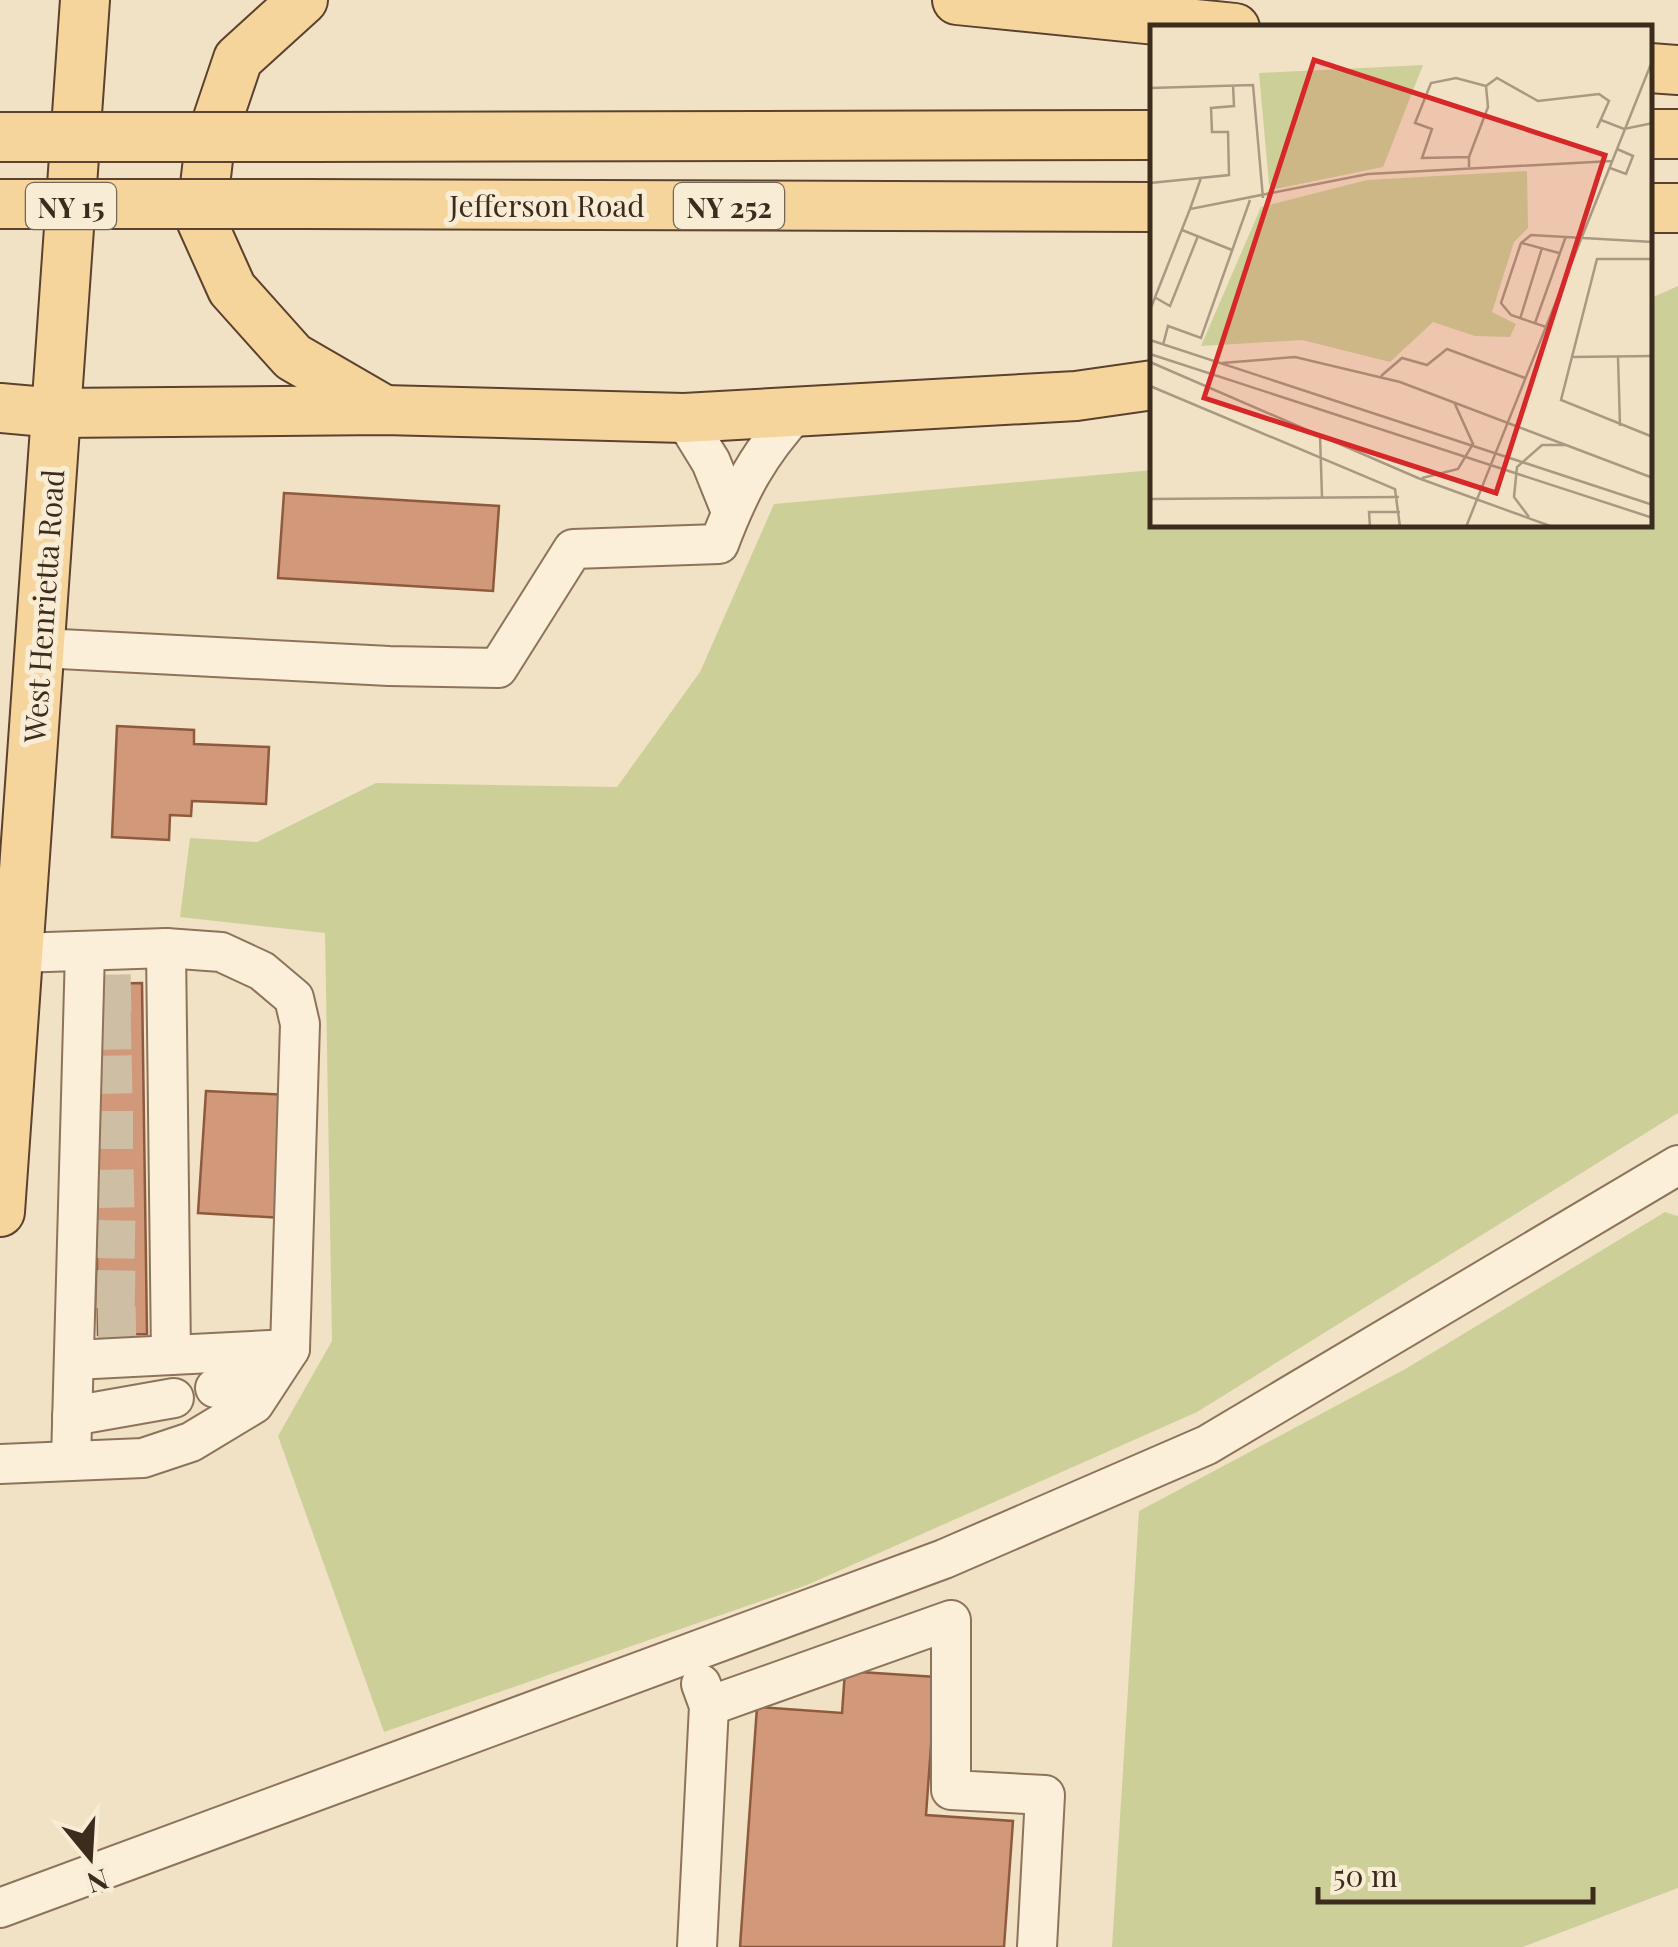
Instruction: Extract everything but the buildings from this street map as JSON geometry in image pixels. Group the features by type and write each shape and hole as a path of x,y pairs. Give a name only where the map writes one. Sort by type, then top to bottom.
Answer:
{"main road":[{"name":"West Henrietta Road","path":"0,1212 85,0"},
{"path":"302,0 238,60 210,142 201,220 232,289 293,357 384,410"},
{"path":"957,0 1208,25"},
{"path":"1653,68 1678,70"},
{"path":"0,137 1150,136"},
{"name":"Jefferson Road","path":"0,204 1150,207"},
{"path":"0,408 57,413 384,410 684,418 1076,396 1150,386"}],"lane":[{"path":"40,648 498,668 573,549 719,544 730,509 758,458 797,412"},
{"path":"684,418 711,462 730,509"},
{"path":"0,1464 144,1458 191,1442 254,1404 290,1349 300,1024 294,998 262,970 221,952 166,948 18,954"},
{"path":"161,1317 155,1012 166,948"},
{"path":"71,1460 72,1416 87,1288 85,951"},
{"path":"0,1908 944,1560 1207,1445 1678,1165"},
{"path":"82,1338 161,1317 290,1349"},
{"path":"214,1388 290,1349"},
{"path":"72,1416 174,1398"},
{"path":"708,1706 951,1620 951,1790 1046,1795 1037,1947"},
{"path":"690,1654 708,1706 697,1947"}],"green space":[{"path":"1678,286 1678,1113 1197,1412 807,1585 384,1732 278,1436 332,1341 325,933 180,917 190,838 257,842 376,783 617,787 700,672 774,504 1150,470 1150,528 1653,528 1653,297"},
{"path":"1665,1212 1678,1216 1678,1888 1523,1947 1112,1947 1139,1511 1407,1368"}],"tunnel":[{"path":"93,994 142,993"},
{"path":"93,1031 143,1030"},
{"path":"94,1075 144,1074"},
{"path":"95,1130 144,1130"},
{"path":"96,1189 145,1188"},
{"path":"97,1239 146,1240"},
{"path":"97,1289 147,1290"},
{"path":"98,1326 147,1325"}]}
